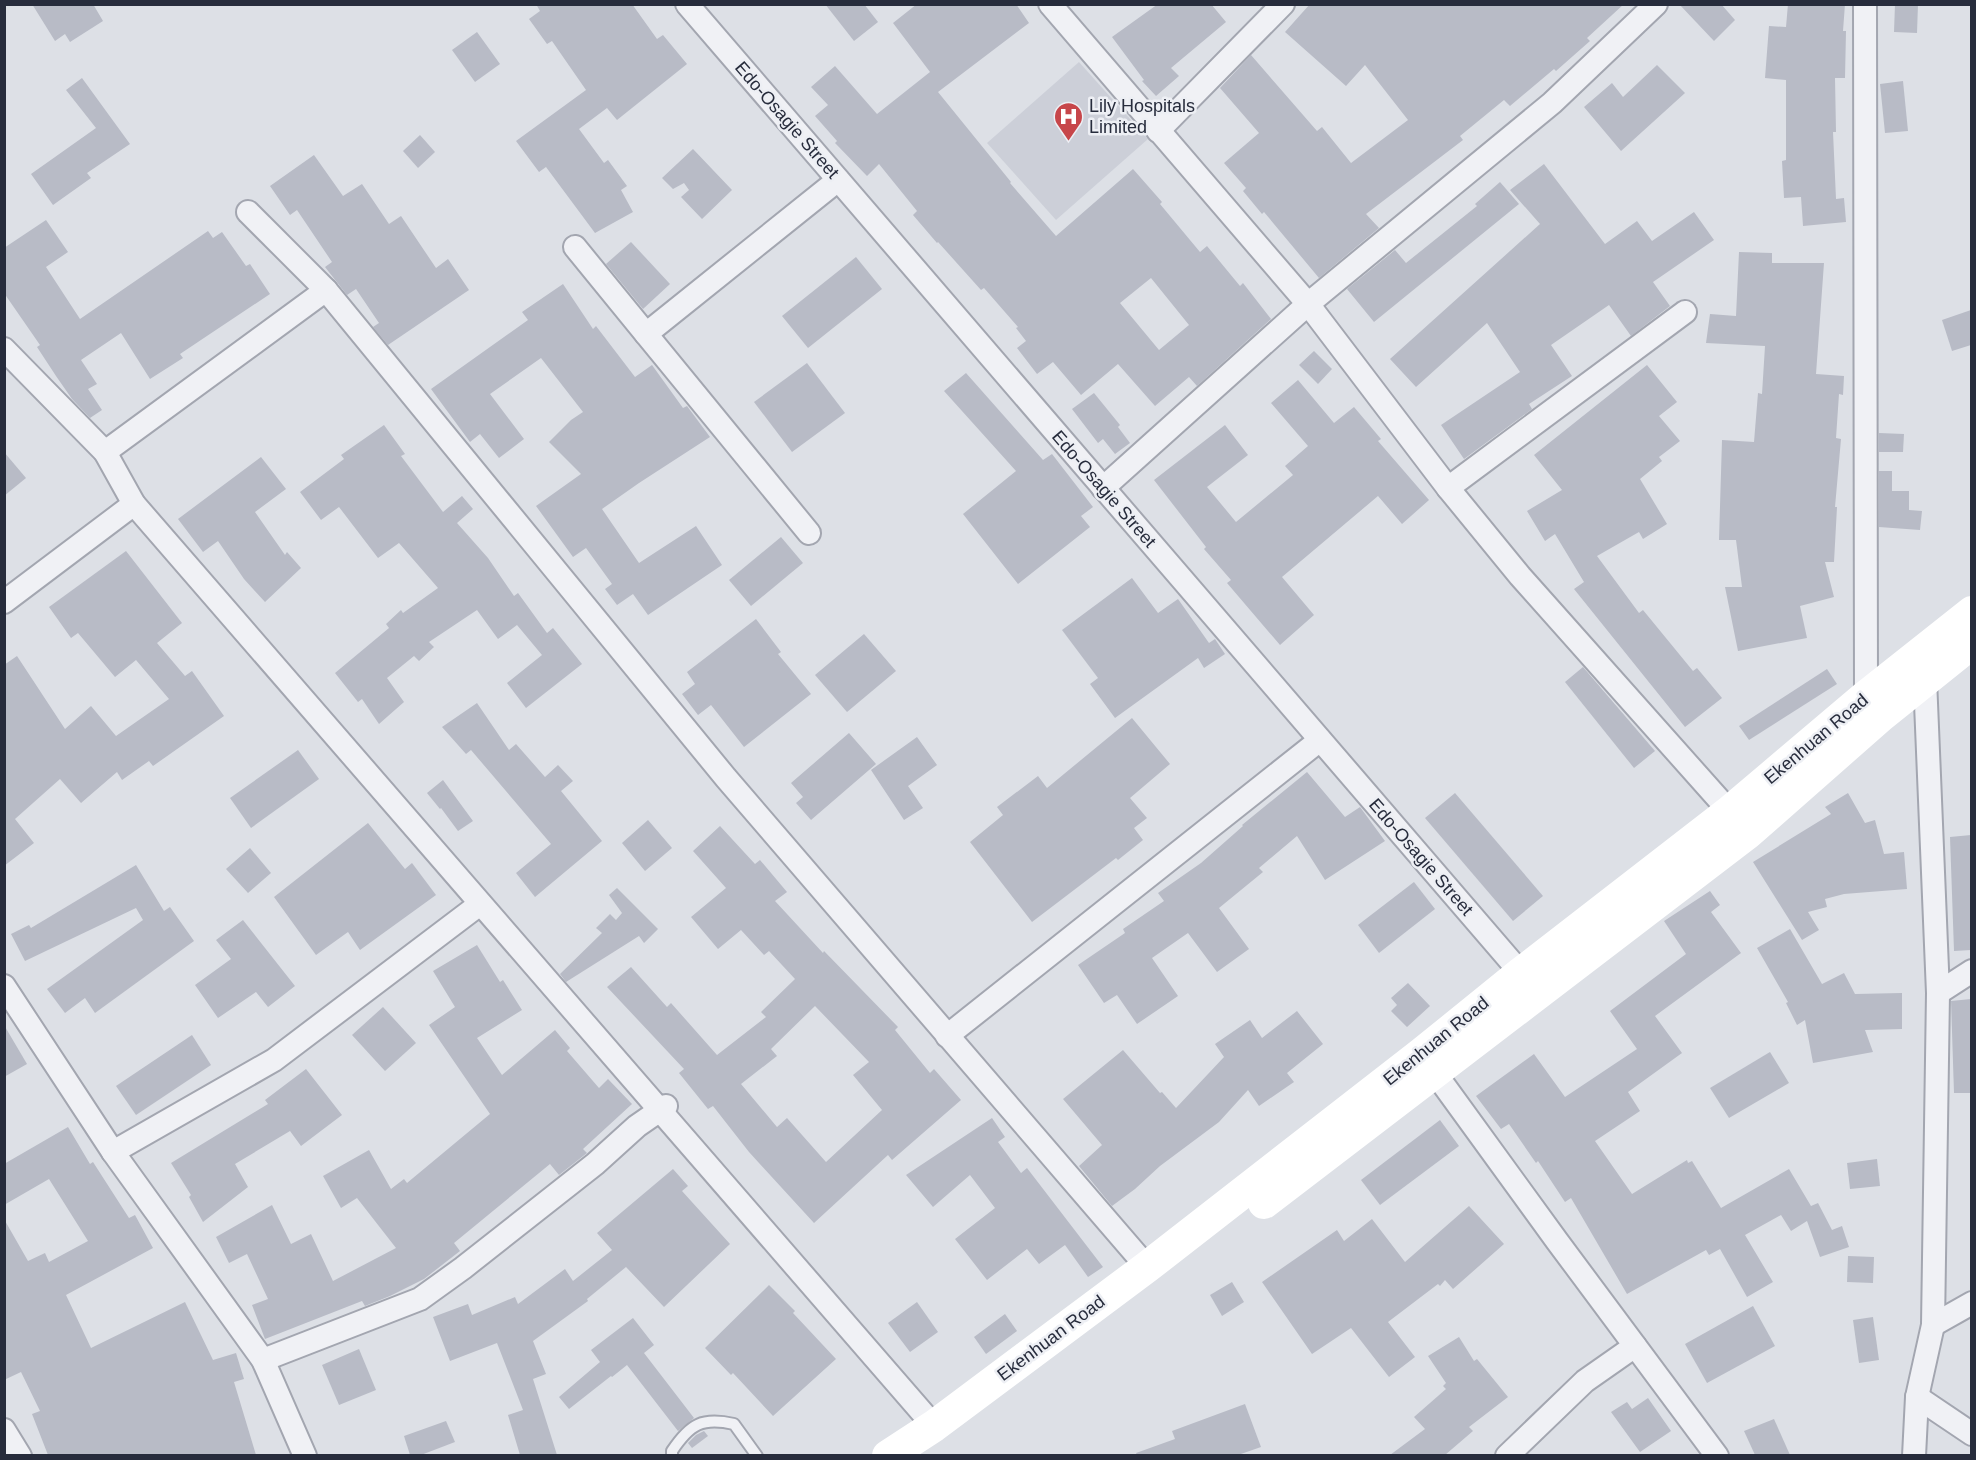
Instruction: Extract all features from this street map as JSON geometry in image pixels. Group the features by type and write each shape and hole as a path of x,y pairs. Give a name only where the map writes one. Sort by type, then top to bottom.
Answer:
{"main road":[{"name":"Ekenhuan Road","path":"888,1455 934,1425 1147,1267 1421,1054 1521,973 1739,823 1866,696 1971,612"},
{"name":"Ekenhuan Road","path":"924,1455 1150,1291 1435,1073 1739,823 1971,643"}],"street":[{"name":"Edo-Osagie Street","path":"687,4 1521,973"},
{"path":"1050,4 1308,304 1448,488 1520,576 1739,823"},
{"path":"1158,131 1282,4"},
{"path":"1103,488 1308,304 1552,103 1656,4"},
{"path":"1864,4 1866,696"},
{"path":"646,334 838,180"},
{"path":"248,212 326,290 718,769 1147,1267"},
{"path":"575,247 809,533"},
{"path":"105,452 326,290"},
{"path":"1448,488 1685,312"},
{"path":"4,349 105,452 134,504 934,1425"},
{"path":"4,602 134,504"},
{"path":"1914,1455 1917,1397 1933,1325 1938,993 1926,679"},
{"path":"947,1036 1320,740"},
{"path":"113,1152 274,1059 480,904"},
{"path":"1938,993 1971,971"},
{"path":"4,986 113,1152 263,1360 305,1455"},
{"path":"1435,1073 1717,1455"},
{"path":"263,1360 420,1299 595,1164 637,1126 666,1106"},
{"path":"1933,1325 1971,1303"},
{"path":"1507,1455 1585,1380 1635,1346"},
{"path":"1917,1397 1971,1434"},
{"path":"4,1430 20,1455"}],"lane":[{"path":"672,1455 681,1437 702,1421 717,1420 734,1424 757,1455"}],"shaded area":[{"name":"Lily Hospitals Limited","path":"1079,62 1148,139 1056,220 987,143"}],"building":[{"path":"32,4 93,4 103,21 70,42 65,34 55,41"},
{"path":"536,4 632,4 657,39 663,35 687,64 617,120 607,108 579,129 604,163 608,160 627,186 621,190 633,212 595,233 546,167 539,172 516,141 586,90 552,41 547,44 529,19 540,11"},
{"path":"825,4 864,4 878,22 854,41"},
{"path":"917,4 1016,4 1029,23 938,92 1010,183 1056,236 1133,169 1162,202 1160,204 1200,252 1207,246 1240,286 1243,283 1271,319 1197,386 1189,377 1155,406 1118,364 1081,395 1053,362 1037,374 1017,348 1026,341 1016,328 1018,327 984,288 981,290 913,215 917,211 879,164 867,176 835,143 837,141 815,116 828,105 811,87 835,66 877,114 930,72 893,23","holes":["1151,278 1189,325 1159,350 1120,303"]},
{"path":"1158,4 1211,4 1226,22 1171,68 1179,76 1156,96 1142,81 1144,80 1112,37"},
{"path":"1310,4 1624,4 1587,38 1590,41 1556,71 1554,69 1510,106 1504,100 1460,136 1463,140 1366,214 1379,228 1319,278 1264,212 1262,214 1243,191 1246,188 1224,163 1259,133 1220,88 1251,55 1317,131 1322,127 1351,163 1408,120 1365,65 1346,86 1285,32"},
{"path":"1679,4 1721,4 1735,20 1714,41"},
{"path":"1788,4 1845,4 1843,31 1846,31 1845,78 1835,78 1836,132 1833,132 1836,199 1844,198 1846,222 1803,226 1801,197 1784,198 1782,161 1786,160 1786,80 1765,78 1769,26 1786,27"},
{"path":"1895,4 1918,4 1917,33 1894,32"},
{"path":"477,32 500,64 475,82 452,50"},
{"path":"1657,65 1685,93 1621,151 1584,107 1612,83 1623,97"},
{"path":"82,78 130,144 87,173 91,178 53,205 31,174 96,128 66,90"},
{"path":"1903,81 1908,131 1885,133 1880,84"},
{"path":"420,135 435,152 418,168 403,151"},
{"path":"693,149 732,190 702,219 681,197 689,190 684,183 673,189 662,178"},
{"path":"314,155 343,196 362,184 389,224 401,216 436,268 448,259 469,290 388,345 373,327 379,323 356,289 347,295 325,267 332,262 297,210 290,215 270,186"},
{"path":"1544,164 1605,244 1637,221 1652,241 1694,212 1714,240 1653,282 1670,306 1631,336 1609,305 1551,345 1572,376 1529,404 1532,409 1464,459 1441,425 1520,372 1487,323 1416,387 1390,359 1540,224 1510,190"},
{"path":"1500,182 1519,204 1374,322 1347,289 1395,250 1406,263 1477,206 1475,204"},
{"path":"46,220 68,252 46,267 80,319 208,231 213,238 222,232 246,266 250,264 270,294 180,354 183,358 150,379 121,333 81,360 97,384 88,389 102,410 90,418 72,399 56,376 37,347 40,345 4,293 4,248"},
{"path":"631,242 670,284 643,309 606,264"},
{"path":"1739,252 1772,253 1772,263 1824,263 1816,374 1844,376 1843,395 1839,394 1836,438 1841,439 1835,507 1837,507 1834,562 1825,562 1834,597 1800,606 1807,638 1738,651 1725,587 1742,587 1736,540 1719,540 1722,440 1754,442 1758,393 1762,394 1765,346 1706,343 1710,314 1736,316"},
{"path":"856,257 882,289 808,348 782,316"},
{"path":"563,284 593,329 596,326 635,377 652,365 683,408 687,406 710,437 602,509 639,563 696,526 722,565 648,615 633,594 617,605 605,589 612,584 586,548 573,557 536,506 581,474 549,442 571,420 583,412 541,358 490,394 524,439 499,458 480,434 470,442 431,389 528,320 522,312"},
{"path":"1971,310 1971,345 1952,351 1942,320"},
{"path":"1314,351 1332,369 1318,384 1299,365"},
{"path":"807,363 845,413 792,452 754,402"},
{"path":"1647,365 1677,402 1659,416 1680,441 1659,457 1662,461 1640,479 1667,524 1643,539 1639,532 1597,556 1639,613 1643,610 1693,671 1697,668 1722,698 1685,727 1574,589 1584,582 1555,534 1545,541 1527,511 1562,490 1534,455"},
{"path":"966,373 1043,460 1052,454 1093,507 1081,516 1090,527 1018,584 963,514 1016,471 944,391"},
{"path":"1298,380 1334,423 1354,407 1381,439 1378,441 1429,500 1402,524 1378,496 1282,577 1314,615 1280,645 1227,583 1231,580 1204,549 1206,547 1154,480 1225,425 1248,455 1207,487 1236,522 1293,475 1285,466 1308,446 1271,403"},
{"path":"1094,393 1120,425 1118,427 1130,443 1115,454 1103,439 1098,443 1072,409"},
{"path":"384,425 405,454 401,456 443,512 462,496 473,509 457,523 488,558 514,596 518,593 547,633 553,628 582,664 526,708 507,683 542,655 517,625 498,639 477,610 429,642 434,647 419,661 414,656 387,678 404,702 379,724 362,699 358,702 335,673 389,628 386,624 401,610 403,613 438,588 399,543 378,558 339,507 321,520 300,492 344,459 341,455"},
{"path":"1879,433 1904,434 1903,452 1879,452"},
{"path":"4,452 26,478 4,496"},
{"path":"261,457 286,489 255,512 285,555 287,552 301,568 265,602 244,579 218,541 203,552 178,519"},
{"path":"1879,471 1892,471 1892,491 1909,491 1909,510 1922,511 1920,530 1879,527"},
{"path":"781,537 803,563 751,606 729,580"},
{"path":"126,551 182,623 157,643 185,676 192,671 224,716 153,766 149,761 122,780 117,772 81,803 60,779 15,819 34,843 4,866 4,665 17,656 65,729 91,706 116,736 169,699 136,660 115,677 78,633 71,638 49,607"},
{"path":"1132,578 1158,613 1178,599 1209,643 1215,639 1225,654 1204,668 1198,658 1115,718 1090,684 1098,678 1062,630"},
{"path":"756,619 781,652 778,654 811,694 744,747 711,705 698,715 682,694 695,684 687,672"},
{"path":"864,634 896,671 847,712 815,675"},
{"path":"1583,667 1655,751 1634,768 1565,682"},
{"path":"1827,669 1837,684 1749,740 1739,726"},
{"path":"477,703 509,750 516,744 545,777 558,765 573,781 561,791 602,841 535,897 516,873 551,844 471,750 466,754 442,727"},
{"path":"1132,718 1170,764 1130,798 1147,818 1134,828 1143,840 1032,922 970,842 1003,815 997,807 1038,776 1047,788"},
{"path":"849,733 876,764 811,820 796,803 803,797 791,783"},
{"path":"917,737 937,765 908,786 923,808 904,820 871,770"},
{"path":"298,750 319,779 251,828 230,798"},
{"path":"1307,772 1345,817 1360,807 1385,841 1325,880 1297,836 1259,868 1263,872 1219,908 1249,949 1217,972 1188,933 1152,958 1178,996 1137,1024 1117,995 1104,1003 1078,965 1125,933 1123,929 1164,901 1158,893 1201,863 1242,825"},
{"path":"443,780 473,821 458,831 427,793"},
{"path":"1455,793 1543,896 1513,921 1425,818"},
{"path":"1848,793 1865,823 1875,820 1884,854 1904,852 1907,889 1844,894 1825,899 1827,907 1808,912 1819,930 1802,940 1753,862 1831,814 1825,807"},
{"path":"648,820 672,848 645,871 622,843"},
{"path":"368,823 405,869 412,863 436,895 360,950 348,932 316,955 274,897"},
{"path":"720,826 755,864 760,860 787,892 775,901 823,953 824,951 898,1027 895,1030 930,1073 934,1069 961,1100 892,1160 888,1155 814,1223 749,1152 713,1106 708,1109 679,1073 684,1069 607,987 631,967 667,1007 671,1003 717,1055 766,1017 761,1012 795,979 769,951 764,955 741,930 718,949 691,917 726,888 693,851","holes":["815,1006 869,1062 853,1075 882,1110 826,1162 787,1118 777,1127 741,1084 777,1056 771,1049"]},
{"path":"1971,835 1971,950 1954,951 1950,837"},
{"path":"250,848 271,873 248,893 226,869"},
{"path":"136,865 164,911 170,907 194,941 95,1013 85,998 65,1013 47,989 143,920 136,908 25,961 11,934 29,925 31,928"},
{"path":"1414,882 1435,909 1379,953 1358,925"},
{"path":"617,888 658,929 644,943 639,936 566,982 560,974 602,933 596,928 610,914 616,920 622,913 609,895"},
{"path":"1710,891 1720,905 1711,912 1741,953 1655,1016 1682,1053 1628,1092 1640,1111 1595,1141 1632,1194 1687,1160 1688,1163 1692,1161 1721,1208 1789,1169 1811,1206 1818,1203 1832,1230 1842,1226 1849,1247 1820,1257 1807,1221 1791,1231 1781,1215 1745,1235 1773,1282 1747,1297 1720,1249 1709,1255 1706,1250 1627,1294 1571,1198 1565,1202 1538,1161 1536,1163 1509,1124 1501,1129 1476,1096 1534,1054 1565,1097 1637,1049 1610,1011 1686,954 1664,921"},
{"path":"243,920 295,986 268,1007 256,992 218,1018 195,985 231,959 216,940"},
{"path":"1790,929 1822,984 1844,973 1855,994 1902,993 1902,1029 1865,1030 1873,1052 1813,1063 1805,1020 1797,1025 1786,1003 1788,1002 1757,948"},
{"path":"477,945 500,982 503,980 522,1010 477,1038 502,1075 555,1030 570,1048 567,1051 599,1088 608,1079 632,1104 583,1149 587,1153 559,1175 550,1164 454,1243 460,1251 424,1279 365,1306 362,1301 265,1339 252,1305 268,1299 247,1254 229,1263 216,1237 272,1205 291,1244 311,1234 333,1281 396,1248 357,1198 341,1208 323,1176 369,1150 391,1189 404,1179 407,1183 490,1114 429,1025 455,1007 433,971"},
{"path":"1408,983 1430,1006 1407,1027 1391,1011 1397,1005 1391,998"},
{"path":"1971,999 1971,1093 1954,1093 1951,1001"},
{"path":"383,1007 416,1043 385,1071 352,1035"},
{"path":"1297,1011 1323,1044 1287,1073 1294,1082 1259,1106 1248,1090 1219,1122 1160,1166 1112,1206 1079,1166 1102,1145 1063,1099 1123,1050 1176,1108 1224,1057 1215,1044 1250,1020 1262,1038"},
{"path":"4,1025 27,1064 4,1077"},
{"path":"192,1035 211,1065 136,1115 116,1086"},
{"path":"1770,1052 1789,1083 1729,1118 1710,1088"},
{"path":"306,1069 342,1115 301,1146 290,1131 235,1164 248,1187 203,1222 189,1197 191,1195 171,1163 268,1104 265,1100"},
{"path":"992,1118 1005,1137 998,1142 1021,1173 1027,1168 1103,1267 1088,1277 1065,1245 1039,1264 1027,1249 987,1280 955,1239 995,1208 970,1175 933,1207 906,1175"},
{"path":"1440,1120 1459,1146 1380,1205 1361,1180"},
{"path":"68,1127 90,1164 93,1162 129,1218 135,1215 153,1248 66,1295 91,1348 185,1302 213,1360 236,1353 244,1379 234,1382 256,1455 48,1455 32,1414 40,1411 21,1372 4,1380 4,1219 28,1261 45,1253 49,1262 88,1241 49,1179 4,1205 4,1164"},
{"path":"1877,1159 1880,1186 1850,1189 1847,1163"},
{"path":"673,1169 688,1186 682,1191 730,1244 664,1307 626,1267 587,1299 588,1301 533,1341 546,1374 533,1379 557,1455 520,1455 508,1415 523,1410 497,1343 450,1361 433,1317 468,1304 472,1315 515,1297 518,1304 565,1269 573,1281 612,1250 597,1233"},
{"path":"1469,1206 1504,1244 1453,1289 1445,1280 1440,1286 1438,1284 1388,1322 1415,1357 1389,1377 1351,1328 1312,1354 1262,1282 1337,1230 1344,1241 1372,1219 1405,1262"},
{"path":"1848,1256 1874,1257 1873,1283 1847,1282"},
{"path":"1232,1282 1244,1302 1222,1316 1210,1295"},
{"path":"769,1285 795,1311 793,1313 836,1359 773,1416 733,1373 731,1375 705,1348"},
{"path":"917,1302 938,1332 910,1352 888,1323"},
{"path":"1753,1306 1775,1346 1707,1383 1685,1344"},
{"path":"1005,1314 1017,1331 986,1354 974,1337"},
{"path":"1873,1317 1879,1360 1859,1363 1853,1320"},
{"path":"633,1318 654,1345 644,1353 694,1418 678,1431 627,1365 569,1409 559,1397 600,1362 591,1350"},
{"path":"1459,1337 1474,1361 1477,1359 1508,1397 1469,1427 1473,1431 1445,1455 1390,1455 1425,1429 1414,1417 1446,1389 1443,1386 1446,1383 1428,1356"},
{"path":"359,1349 376,1390 339,1405 322,1365"},
{"path":"1648,1398 1671,1431 1640,1452 1611,1412 1627,1402 1632,1409"},
{"path":"1245,1404 1261,1447 1238,1455 1137,1455 1136,1453 1175,1439 1172,1431"},
{"path":"1774,1419 1790,1455 1755,1455 1744,1431"},
{"path":"446,1421 455,1442 421,1455 410,1455 404,1436"},
{"path":"704,1431 708,1436 692,1448 688,1443"}],"place":[{"name":"Lily Hospitals Limited","path":"1068,142"}]}
